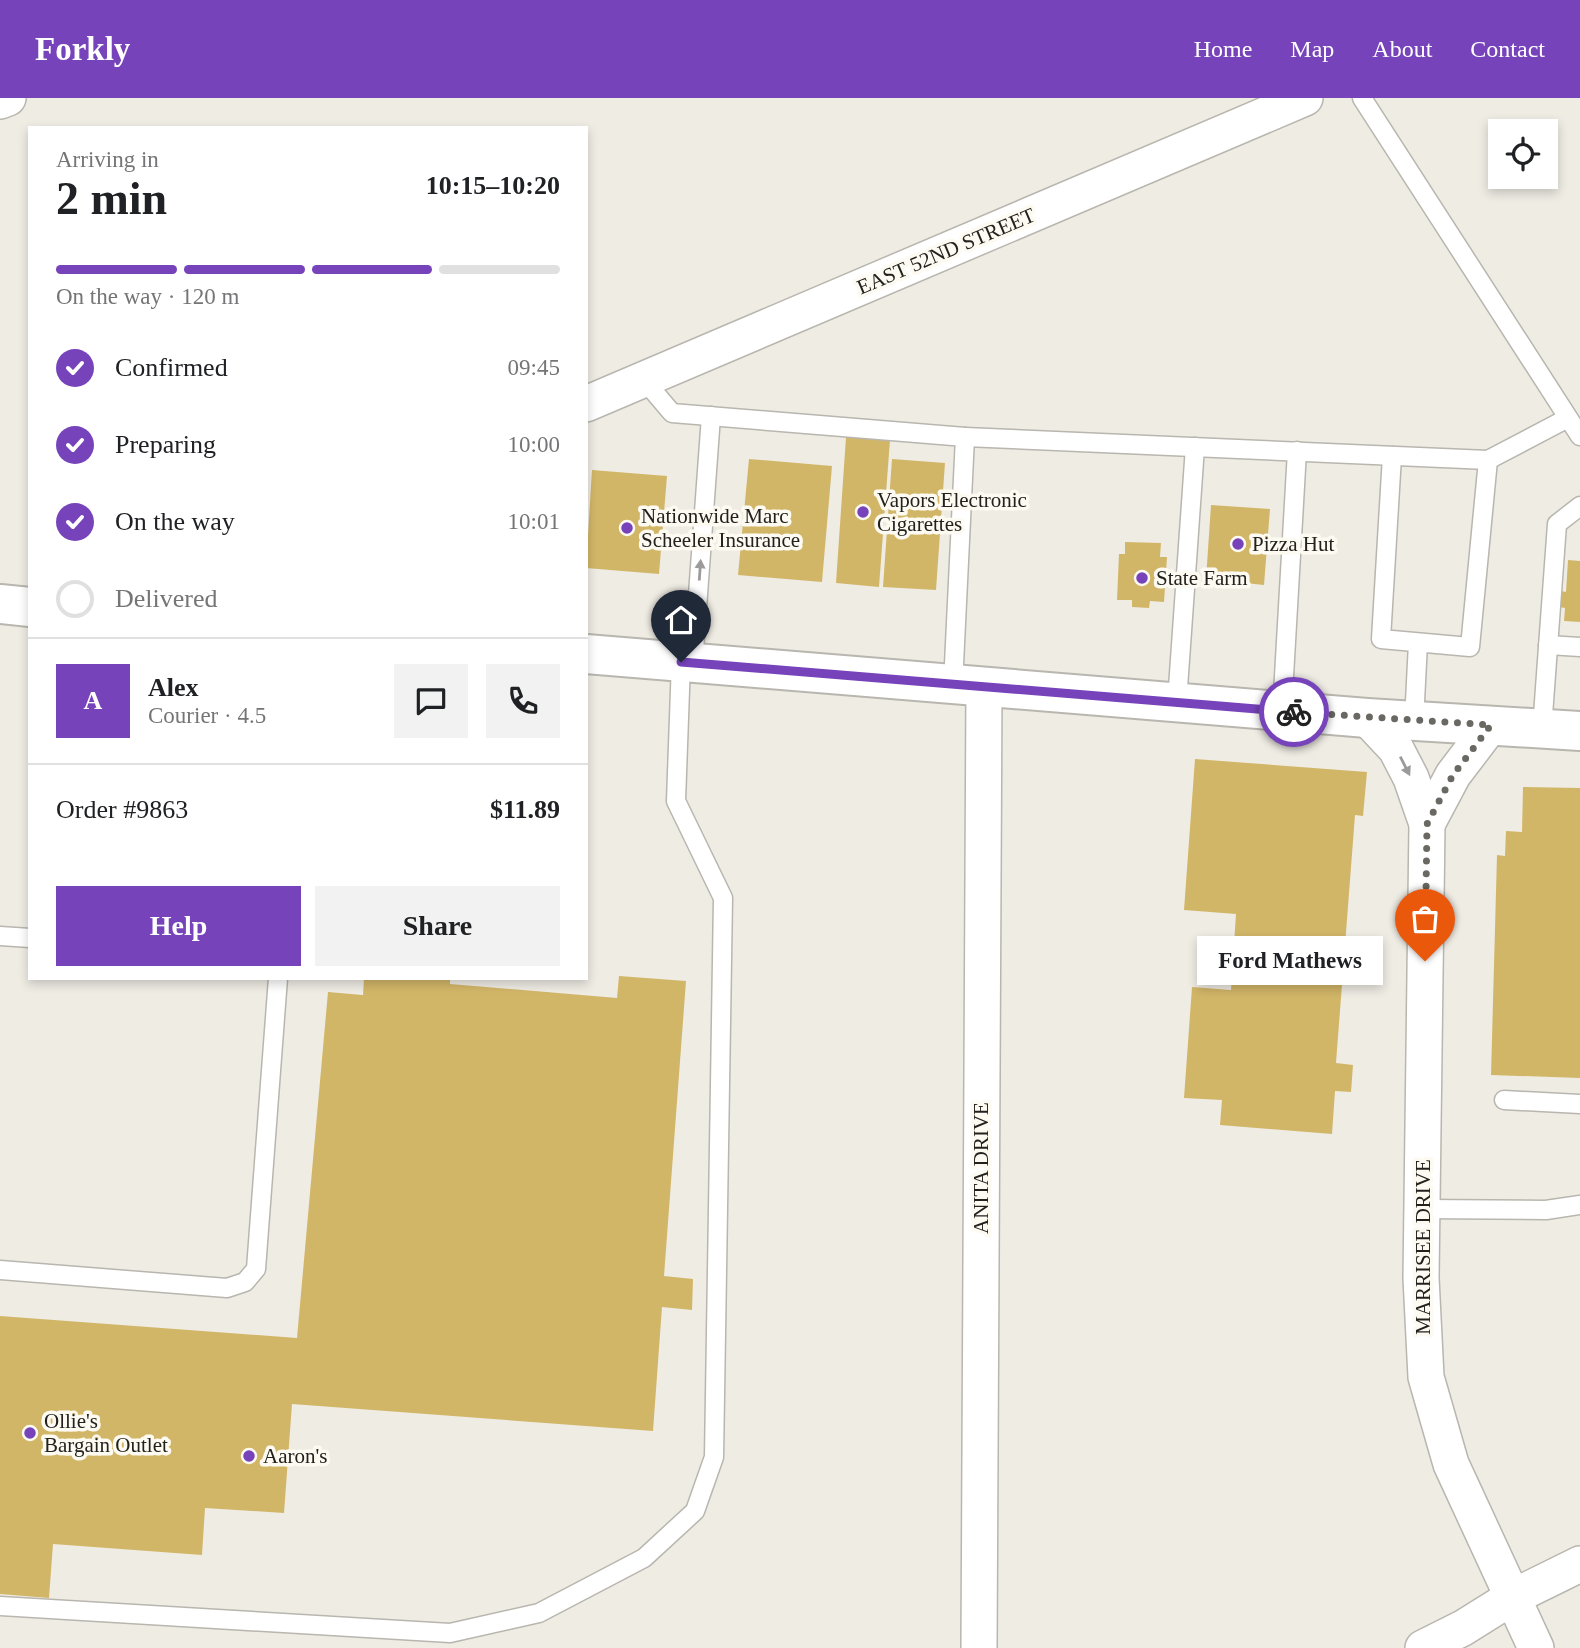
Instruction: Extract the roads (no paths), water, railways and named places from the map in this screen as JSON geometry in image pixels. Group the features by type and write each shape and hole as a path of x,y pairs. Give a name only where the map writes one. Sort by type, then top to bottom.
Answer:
{"main road":[{"path":"0,604 28,607"},
{"path":"588,654 1367,718 1580,732"}],"street":[{"path":"0,101 8,98"},
{"name":"EAST 52ND STREET","path":"588,403 1306,98"},
{"name":"ANITA DRIVE","path":"969,686 979,1648"},
{"name":"MARRISEE DRIVE","path":"1367,718 1396,748 1411,778 1427,824 1421,1278 1426,1377 1451,1464 1536,1648"},
{"name":"MARRISEE DRIVE","path":"1427,824 1453,775 1491,725"},
{"path":"1423,1648 1463,1629 1511,1598 1580,1564"}],"lane":[{"path":"1362,98 1580,436"},
{"path":"644,380 671,413 965,437 1488,460 1568,418"},
{"path":"0,1606 450,1633 539,1613 644,1558 695,1511 714,1457 723,898 676,801 711,416"},
{"path":"965,437 969,686"},
{"path":"1177,702 1195,447"},
{"path":"1282,711 1297,451"},
{"path":"1392,456 1381,639 1470,647 1488,460"},
{"path":"1542,729 1558,524 1580,506"},
{"path":"1414,721 1418,643"},
{"path":"1548,645 1580,647"},
{"path":"0,936 28,938"},
{"path":"0,1270 227,1288 245,1282 256,1269 278,980"},
{"path":"1504,1100 1580,1104"},
{"path":"1422,1209 1546,1210 1580,1205"}],"place":[{"name":"Vapors Electronic Cigarettes","path":"863,512"},
{"name":"Nationwide Marc Scheeler Insurance","path":"627,528"},
{"name":"Pizza Hut","path":"1238,544"},
{"name":"State Farm","path":"1142,578"},
{"name":"Ford Mathews","path":"1425,961"},
{"name":"Ollie's Bargain Outlet","path":"30,1433"},
{"name":"Aaron's","path":"249,1456"}]}
